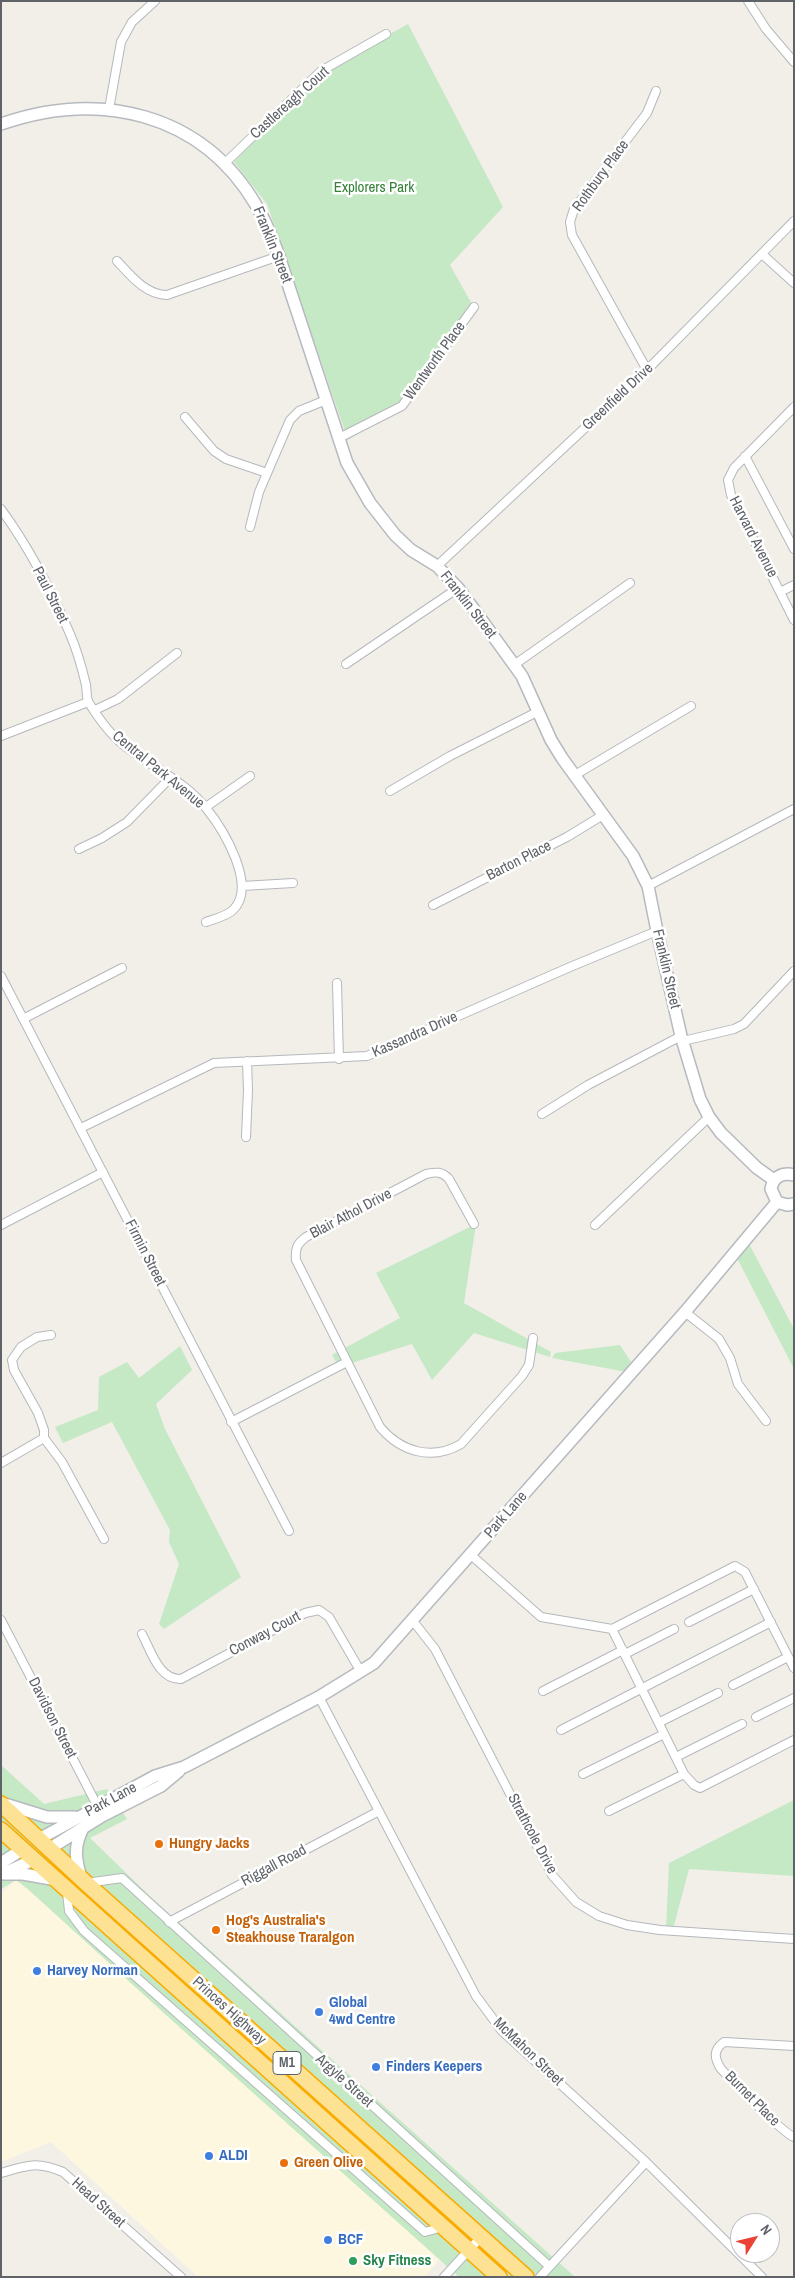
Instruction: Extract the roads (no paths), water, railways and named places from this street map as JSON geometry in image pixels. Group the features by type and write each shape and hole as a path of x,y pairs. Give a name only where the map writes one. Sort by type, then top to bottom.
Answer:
{"highway":[{"name":"Princes Highway","path":"1,1803 83,1880 526,2277"},
{"name":"Princes Highway","path":"1,1830 499,2277"},
{"path":"29,1854 44,1844"}],"street":[{"path":"109,109 121,42 132,22 155,1"},
{"path":"748,1 766,29 794,62"},
{"name":"Castlereagh Court","path":"225,163 321,71 386,34"},
{"name":"Rothbury Place","path":"647,370 572,235 570,222 574,209 647,113 656,91"},
{"name":"Franklin Street","path":"1,124 52,110 109,109 141,115 168,126 203,146 225,163 257,206 279,256 347,463 370,503 395,535 411,550 437,566 458,588 514,664 539,711 551,740 632,856 648,886 682,1039 693,1080 709,1117 744,1156 774,1180"},
{"name":"Greenfield Drive","path":"437,566 647,370 794,221"},
{"path":"762,254 794,283"},
{"path":"117,261 147,290 157,295 167,295 279,256"},
{"name":"Wentworth Place","path":"339,438 402,406 474,307"},
{"path":"250,527 267,473 290,420 299,411 326,400"},
{"name":"Harvard Avenue","path":"794,406 730,474 729,490 794,620"},
{"path":"185,417 214,451 226,459 267,473"},
{"name":"Harvard Avenue","path":"745,456 794,548"},
{"name":"Paul Street","path":"1,509 20,536 71,635 86,687 88,702"},
{"path":"514,664 630,583"},
{"path":"780,592 794,585"},
{"path":"346,664 458,588"},
{"path":"95,710 118,699 177,653"},
{"path":"1,736 88,702"},
{"name":"Central Park Avenue","path":"88,702 95,710 103,726 125,746 171,777 206,807 228,842 239,865 242,886 240,900 233,911 206,922"},
{"path":"575,776 691,706"},
{"path":"390,791 450,756 539,711"},
{"path":"206,807 250,776"},
{"path":"78,849 102,838 127,822 171,777"},
{"path":"648,886 794,809"},
{"name":"Barton Place","path":"433,905 567,837 603,815"},
{"path":"242,886 293,883"},
{"name":"Kassandra Drive","path":"81,1128 214,1063 339,1059 367,1056 570,967 657,932"},
{"path":"23,1019 122,968"},
{"path":"542,1114 588,1085 682,1039 734,1030 744,1024 794,972"},
{"name":"Firmin Street","path":"1,976 289,1531"},
{"path":"337,983 339,1059"},
{"path":"246,1137 247,1061"},
{"path":"595,1225 709,1117"},
{"path":"1,1225 104,1172"},
{"name":"Blair Athol Drive","path":"474,1224 449,1179 444,1174 437,1172 426,1174 298,1243 296,1260 380,1427 390,1438 403,1447 418,1452 434,1454 449,1451 461,1444 522,1376 529,1365 533,1338"},
{"path":"793,1204 777,1202 772,1194 774,1180 783,1174 794,1175"},
{"name":"Park Lane","path":"44,1844 100,1811 161,1786 184,1767 319,1697 374,1662 412,1622 684,1312 777,1202"},
{"path":"684,1312 719,1339 730,1358 738,1384 766,1421"},
{"path":"51,1335 37,1337 15,1353 12,1360 14,1370 42,1422 44,1438 62,1462 104,1539"},
{"path":"232,1422 347,1362"},
{"path":"1,1463 44,1438"},
{"path":"471,1555 541,1617 612,1629 735,1566 746,1572 794,1668"},
{"path":"689,1622 754,1589"},
{"name":"Conway Court","path":"142,1634 164,1675 170,1682 181,1679 305,1613 319,1610 329,1618 361,1672"},
{"name":"Davidson Street","path":"1,1620 100,1811"},
{"name":"Strathcole Drive","path":"412,1622 434,1649 552,1874 576,1902 599,1916 627,1925 660,1930 794,1939"},
{"path":"561,1730 771,1622"},
{"path":"612,1629 660,1722 684,1774 694,1785 700,1788 794,1740"},
{"path":"543,1691 674,1629"},
{"path":"733,1685 788,1657"},
{"path":"660,1722 718,1693"},
{"name":"McMahon Street","path":"319,1697 476,1996 487,2013 502,2032 646,2162 762,2277"},
{"path":"756,1717 794,1698"},
{"path":"676,1757 742,1724"},
{"path":"583,1774 664,1734"},
{"path":"609,1811 684,1774"},
{"path":"1,1803 47,1817 81,1822 76,1842 76,1860 83,1880"},
{"name":"Riggall Road","path":"169,1922 379,1810"},
{"path":"2,1871 29,1854"},
{"path":"2,1871 63,1884 69,1911 84,1931 425,2232 443,2227"},
{"name":"Argyle Street","path":"83,1880 122,1878 549,2266"},
{"name":"Burnet Place","path":"794,2046 724,2042 718,2046 715,2053 716,2060 721,2069 790,2136 794,2137"},
{"path":"540,2277 646,2162"},
{"name":"Head Street","path":"1,2173 24,2166 45,2164 64,2172 181,2277"},
{"path":"444,2277 481,2237"}],"place":[{"name":"Hungry Jacks","path":"159,1844"},
{"name":"Hog's Australia's Steakhouse Traralgon","path":"216,1930"},
{"name":"Harvey Norman","path":"37,1971"},
{"name":"Global 4wd Centre","path":"319,2012"},
{"name":"Finders Keepers","path":"376,2067"},
{"name":"ALDI","path":"209,2156"},
{"name":"Green Olive","path":"284,2163"},
{"name":"BCF","path":"328,2240"},
{"name":"Sky Fitness","path":"353,2261"}],"park label":[{"name":"Explorers Park","path":"374,188"}]}
